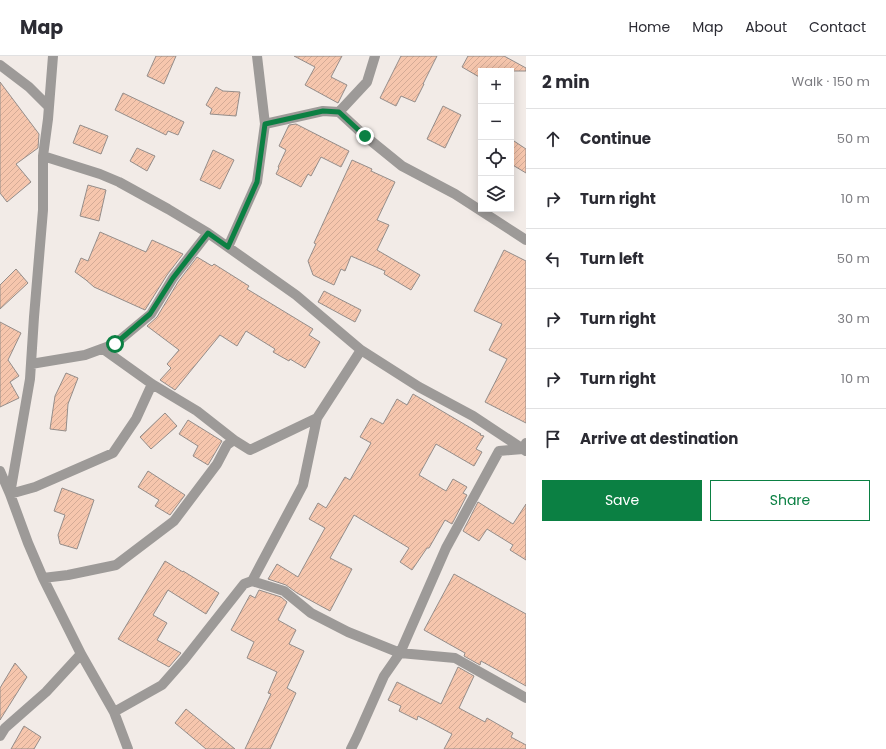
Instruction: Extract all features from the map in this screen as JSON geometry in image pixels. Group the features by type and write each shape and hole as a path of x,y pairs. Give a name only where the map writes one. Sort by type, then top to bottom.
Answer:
{"street":[{"path":"10,494 30,379 43,210 43,156 53,56"},
{"path":"228,247 257,182 265,124 257,56"},
{"path":"339,112 367,82 375,56"},
{"path":"0,65 29,87 49,107"},
{"path":"265,124 323,111 339,112 365,136 402,166 455,194 526,240"},
{"path":"43,156 120,182 163,205 208,233 296,295 361,350 419,387 473,416 525,448"},
{"path":"31,364 85,355 115,344 150,314 173,278 208,233"},
{"path":"102,349 152,384 197,411 234,440 250,450 317,418"},
{"path":"252,582 303,485 317,418 361,350"},
{"path":"10,494 35,487 113,453 136,419 152,384"},
{"path":"43,578 68,575 116,565 174,521 217,464 227,445 234,440"},
{"path":"351,749 384,676 400,653 446,548 499,451 525,448"},
{"path":"0,471 43,578 81,654 114,712 128,749"},
{"path":"114,712 162,685 184,660 244,584 252,582 284,591 311,613 348,632 400,653 455,658 526,698"},
{"path":"0,736 5,728 46,692 81,654"}],"building":[{"path":"156,56 176,56 164,84 147,76"},
{"path":"294,56 342,56 331,77 347,85 338,103 305,85 315,67"},
{"path":"401,56 437,56 415,102 401,96 396,106 380,98"},
{"path":"468,56 504,56 526,68 526,71 514,71 514,68 478,68 478,76 462,67"},
{"path":"0,82 39,134 38,148 16,164 31,182 7,202 0,193"},
{"path":"216,87 223,91 240,92 236,116 210,114 212,109 206,105"},
{"path":"123,93 184,122 178,135 168,131 166,135 115,110"},
{"path":"443,106 461,115 445,148 427,139"},
{"path":"296,124 349,151 341,167 321,157 311,176 308,174 301,187 276,174 286,150 279,146 289,125"},
{"path":"80,125 108,136 101,154 73,143"},
{"path":"514,141 526,149 526,173 514,166"},
{"path":"137,148 155,156 147,171 130,161"},
{"path":"213,150 234,160 220,189 200,180"},
{"path":"352,160 395,182 377,220 389,225 377,250 420,275 411,290 384,274 385,271 351,256 345,271 341,269 334,285 313,275 308,261 316,244 314,243"},
{"path":"88,185 106,190 99,221 80,216"},
{"path":"100,232 146,252 152,240 183,254 167,275 145,310 94,287 75,272 81,258 88,261"},
{"path":"504,250 526,261 526,423 485,402 507,359 489,350 502,324 474,311"},
{"path":"197,257 212,266 214,264 249,286 247,289 313,329 309,335 320,342 305,368 290,359 289,361 273,352 275,349 246,331 237,346 220,335 175,390 160,380 171,368 167,364 179,350 147,326 157,317 178,282"},
{"path":"16,269 28,283 0,309 0,285"},
{"path":"324,291 361,310 355,322 318,302"},
{"path":"0,322 21,333 8,360 19,376 10,382 19,398 0,407"},
{"path":"66,373 78,378 68,404 66,431 50,429 55,396"},
{"path":"413,394 484,436 476,449 482,452 474,466 436,444 419,475 446,491 453,479 467,487 463,493 467,495 452,524 445,520 429,548 427,548 412,570 400,562 409,548 354,515 330,558 352,569 330,611 297,593 286,585 268,579 277,564 298,577 325,528 309,519 318,503 326,508 345,477 350,480 371,443 360,437 371,418 383,424 397,399 407,405"},
{"path":"165,413 177,426 151,449 140,437"},
{"path":"188,420 222,441 208,465 193,456 198,446 179,434"},
{"path":"148,471 185,495 170,515 155,506 159,500 138,487"},
{"path":"62,488 94,500 77,549 60,544 58,535 65,515 54,511"},
{"path":"478,502 513,524 526,504 526,560 510,550 513,545 487,529 479,541 463,531"},
{"path":"165,561 219,593 206,614 168,590 153,615 167,623 157,640 181,653 169,667 118,639"},
{"path":"454,574 526,614 526,686 481,661 480,665 464,656 465,653 424,630"},
{"path":"259,590 281,597 287,602 278,620 296,630 289,644 304,651 287,688 296,693 270,749 245,749 271,694 268,693 277,672 247,658 254,642 231,630 250,595 255,598"},
{"path":"15,663 27,677 0,720 0,688"},
{"path":"458,667 474,676 459,708 485,722 487,718 513,733 511,737 526,745 526,749 444,749 452,734 418,716 417,720 399,711 401,706 388,700 397,682 441,704"},
{"path":"186,709 235,749 206,749 175,723"},
{"path":"24,726 41,737 34,749 11,749"}],"route":[{"path":"115,344 150,314 173,278 208,233 228,247 257,182 265,124 323,111 339,112 365,136"}]}
